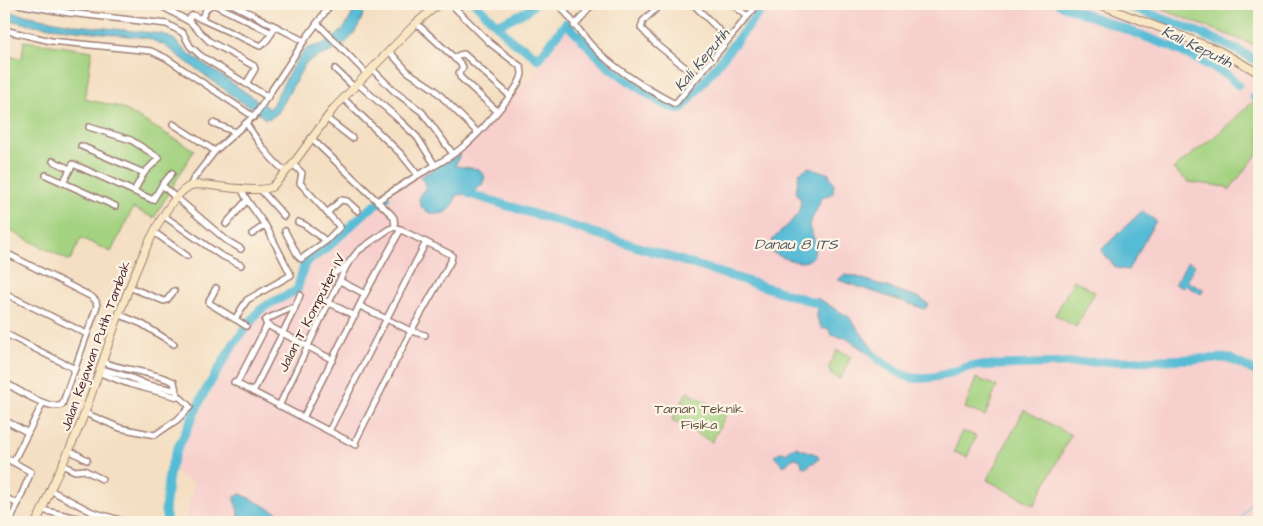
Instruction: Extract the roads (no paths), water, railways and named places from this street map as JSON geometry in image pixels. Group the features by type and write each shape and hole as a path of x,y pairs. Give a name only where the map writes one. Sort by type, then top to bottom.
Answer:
{"street":[{"path":"17,4 52,7 69,12 168,24 183,33 190,46 201,56 268,97"},
{"path":"158,4 187,20 209,41 254,66 255,69 246,84"},
{"path":"200,20 207,8 213,4 272,33"},
{"path":"232,4 304,41"},
{"path":"190,186 215,151 255,116 304,41 331,4"},
{"path":"190,186 272,187 293,164 326,118 416,23 439,4"},
{"path":"379,203 418,175 466,145 510,96 522,76 520,66 490,43 451,4"},
{"path":"574,26 593,4"},
{"path":"661,4 647,17 641,26 642,29 654,42 697,77"},
{"path":"693,4 728,38"},
{"path":"732,4 747,16"},
{"path":"562,5 574,26 596,50 621,72 675,104 758,4"},
{"path":"1098,4 1218,50 1259,73"},
{"path":"187,20 193,15 200,20 260,46 263,45 275,26"},
{"path":"317,23 345,53 422,112 454,154"},
{"path":"416,23 460,63 463,67 459,73 460,77 497,111"},
{"path":"4,30 51,41 150,50 166,58 213,91 255,116"},
{"path":"390,51 408,72 434,89 478,133"},
{"path":"455,59 459,55 464,54 510,96"},
{"path":"335,69 396,116 417,137 435,165"},
{"path":"344,99 401,154 418,175"},
{"path":"326,118 352,138"},
{"path":"213,123 235,132"},
{"path":"246,123 259,145 273,162 286,172"},
{"path":"173,124 215,151"},
{"path":"89,126 131,140 159,158 144,173 134,191"},
{"path":"268,325 235,383 356,445 411,331 452,258 452,255 395,227 394,218 311,138"},
{"path":"81,146 144,173"},
{"path":"53,161 70,168"},
{"path":"63,183 73,164 153,200 172,173"},
{"path":"285,231 301,259 326,241 340,227 300,183 302,173 293,164"},
{"path":"46,175 115,206"},
{"path":"162,185 226,240 241,249"},
{"name":"Jalan Kejawan Putih Tambak","path":"36,522 85,413 129,287 154,232 177,198 190,186"},
{"path":"235,319 247,300 291,275 265,225 246,200 241,188"},
{"path":"260,188 284,216"},
{"path":"226,224 246,200"},
{"path":"327,213 341,200 345,200 358,211"},
{"path":"164,216 220,255 241,265"},
{"path":"298,222 326,241"},
{"path":"252,234 265,225"},
{"name":"Jalan T Komputer IV","path":"278,406 347,265 358,251 389,229 395,227"},
{"path":"303,418 365,294 401,229"},
{"path":"154,232 187,256"},
{"path":"329,431 426,242"},
{"path":"4,252 92,297 96,301 97,306 62,405 55,407 43,403 4,382"},
{"path":"347,265 332,275 320,297 321,300 355,316"},
{"path":"340,281 365,294"},
{"path":"129,287 164,301 174,292"},
{"path":"216,288 209,303 246,326"},
{"path":"4,293 87,334"},
{"path":"253,392 300,295"},
{"path":"360,306 411,331 424,335"},
{"path":"294,310 291,308 265,321 282,334 333,360"},
{"path":"120,315 142,324 174,344"},
{"path":"4,333 75,369"},
{"path":"85,413 120,428 155,435 178,420 190,407 178,397 174,390 174,382 168,379 139,370 101,368"},
{"path":"101,368 148,385 174,390"},
{"path":"101,368 129,384 178,397"},
{"path":"129,377 130,370"},
{"path":"13,462 43,403"},
{"path":"4,420 27,432"},
{"path":"69,450 87,460"},
{"path":"4,457 30,471 31,474 10,522"},
{"path":"62,465 76,471 84,470 102,479"},
{"path":"50,490 92,512 127,522"},
{"path":"4,497 18,504"},
{"path":"42,510 95,522"}],"water":[{"path":"356,4 366,4 360,24 353,35 337,49 305,64 278,113 271,118 265,119 164,45 147,38 33,25 4,19 4,11 76,25 163,34 175,40 184,50 270,109 302,53 309,48 329,41 340,33 348,23"},
{"path":"460,154 455,166 479,169 485,177 482,185 470,194 456,195 450,209 445,212 439,214 426,211 419,202 427,186 420,177"},
{"name":"Danau 8 ITS","path":"809,167 829,174 834,184 833,193 822,198 809,225 815,242 814,253 811,259 800,262 792,261 772,252 773,239 799,212 801,200 796,192 799,173"},
{"path":"1142,211 1156,221 1128,270 1116,268 1101,250"},
{"path":"1188,261 1195,265 1187,281 1204,290 1201,294 1185,285 1183,288 1175,284"},
{"path":"844,275 854,276 920,298 928,304 925,309 838,280"},
{"path":"817,298 849,317 876,353 872,356 846,338 831,335 828,328 822,329 817,318"},
{"path":"796,447 818,455 819,459 805,468 797,458 792,459 786,465 782,465 774,456 780,452 787,453 790,449"},
{"path":"241,494 284,516 289,522 241,522 234,499"}],"waterway":[{"path":"476,4 497,25 527,11 534,4"},
{"name":"Kali Keputih","path":"497,25 514,43 525,48 538,59 566,23 609,67 660,102 679,109 689,100 766,4"},
{"name":"Kali Keputih","path":"1059,4 1172,47 1226,74 1238,85"},
{"name":"Kali Keputih","path":"1123,4 1210,37 1259,62"},
{"name":"Kali Keputih","path":"1254,97 1259,98"},
{"path":"470,194 816,303"},
{"path":"167,522 165,511 168,481 176,452 203,395 233,345 259,311 297,290 305,263 328,247 367,211 386,198"},
{"path":"874,355 898,372 920,379 943,375 971,366 1228,358 1259,373"},
{"path":"1239,522 1259,490"}],"park label":[{"name":"Taman Teknik Fisika","path":"699,418"}]}
